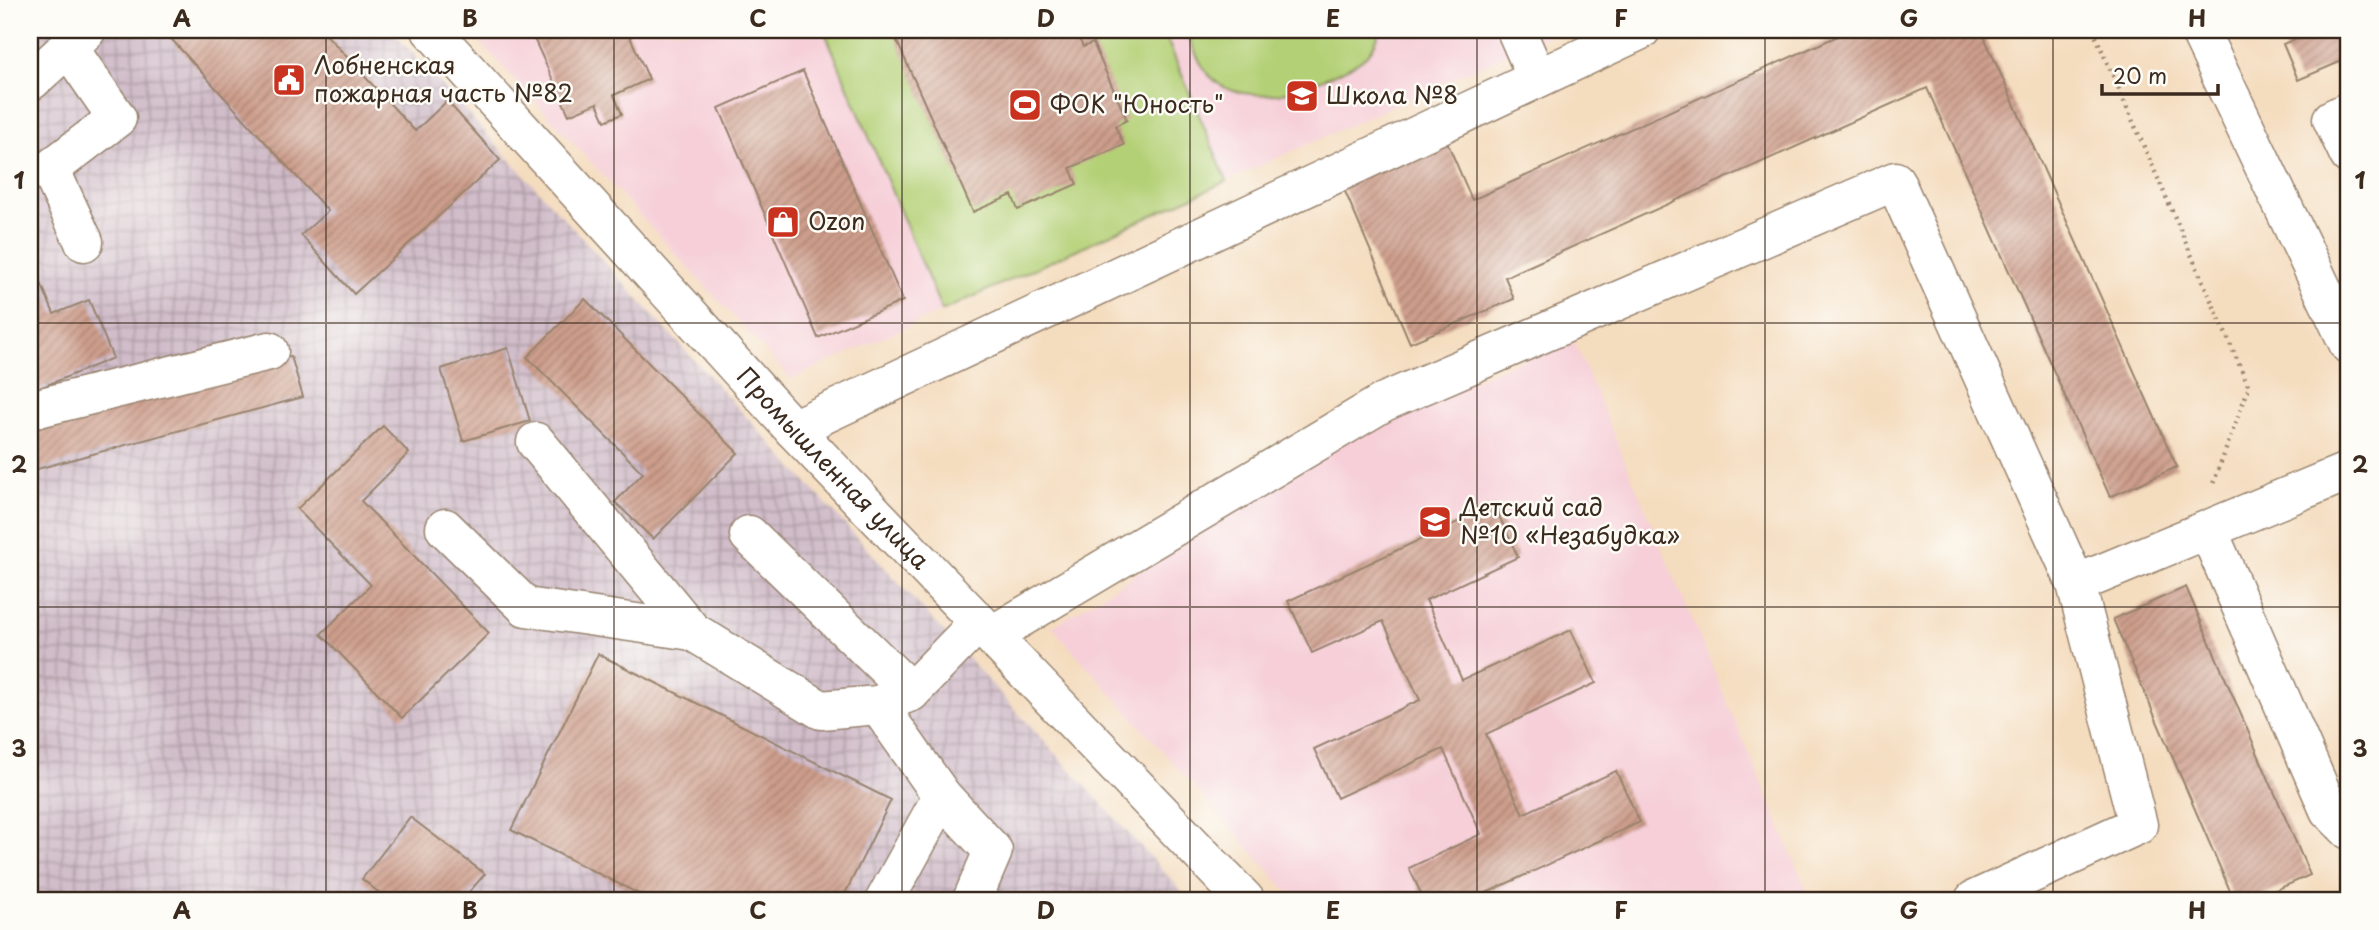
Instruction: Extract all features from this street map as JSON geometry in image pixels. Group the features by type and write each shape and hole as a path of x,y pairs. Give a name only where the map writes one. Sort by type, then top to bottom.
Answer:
{"street":[{"name":"Промышленная улица","path":"430,30 793,429 1245,900"},
{"path":"1516,30 1537,78"},
{"path":"793,429 1641,30"},
{"path":"2199,30 2349,345"},
{"path":"31,81 77,39 117,118 50,169 84,242"},
{"path":"2349,111 2332,118 2349,155"},
{"path":"536,442 692,631 821,710 895,699 986,628 1384,402 1895,181 2076,584 2138,825 1974,900"},
{"path":"30,410 269,351"},
{"path":"2076,584 2349,471"},
{"path":"445,528 526,607 692,631"},
{"path":"2201,532 2329,810 2349,830"},
{"path":"749,535 895,699 942,796 993,851 972,900"},
{"path":"885,900 942,796"}],"path":[{"path":"2093,30 2249,387 2201,532"}],"shaded area":[{"path":"30,30 391,30 1190,900 30,900"},
{"path":"469,30 824,30 942,311 791,379"},
{"name":"Школа №8","path":"1163,30 1560,30 1227,181"},
{"name":"Детский сад №10 «Незабудка»","path":"1573,339 1811,900 1295,900 1052,627 1386,416"}],"green space":[{"name":"ФОК \"Юность\"","path":"824,30 1163,30 1227,181 942,311"},
{"path":"1186,30 1380,30 1368,54 1351,66 1297,89 1264,95 1233,91 1219,85 1201,64"}],"building":[{"path":"163,30 322,30 415,131 447,101 500,160 354,294 301,235 328,211"},
{"path":"530,30 627,30 649,79 614,95 622,114 605,121 597,103 569,115"},
{"path":"892,30 1075,30 1083,47 1093,43 1127,120 1115,126 1124,145 1070,168 1077,184 1018,210 1012,195 973,212"},
{"path":"1851,30 1981,30 2177,467 2110,497 1927,88 1505,277 1514,299 1410,343 1338,175 1442,130 1472,200"},
{"path":"2316,30 2349,30 2349,58 2298,80 2283,44"},
{"path":"803,71 903,301 818,338 719,108"},
{"path":"30,257 54,314 89,300 113,358 30,392"},
{"path":"585,299 738,453 653,539 615,502 643,473 527,357"},
{"path":"508,348 530,421 463,441 441,369"},
{"path":"291,356 303,397 30,471 30,424"},
{"path":"383,426 409,453 361,501 489,633 402,718 321,634 371,585 297,509"},
{"path":"1494,505 1518,557 1426,600 1462,680 1571,630 1596,683 1486,734 1523,814 1616,771 1640,822 1471,900 1424,900 1409,868 1481,834 1443,749 1337,798 1314,749 1420,700 1383,621 1312,653 1288,601"},
{"path":"2186,587 2310,875 2253,900 2234,900 2113,619"},
{"path":"598,654 891,800 842,900 651,900 511,830"},
{"path":"410,817 485,874 462,900 388,900 362,879"}],"place":[{"name":"Лобненская пожарная часть №82","path":"289,80"},
{"name":"Школа №8","path":"1302,96"},
{"name":"ФОК \"Юность\"","path":"1025,105"},
{"name":"Ozon","path":"783,222"},
{"name":"Детский сад №10 «Незабудка»","path":"1435,522"}]}
